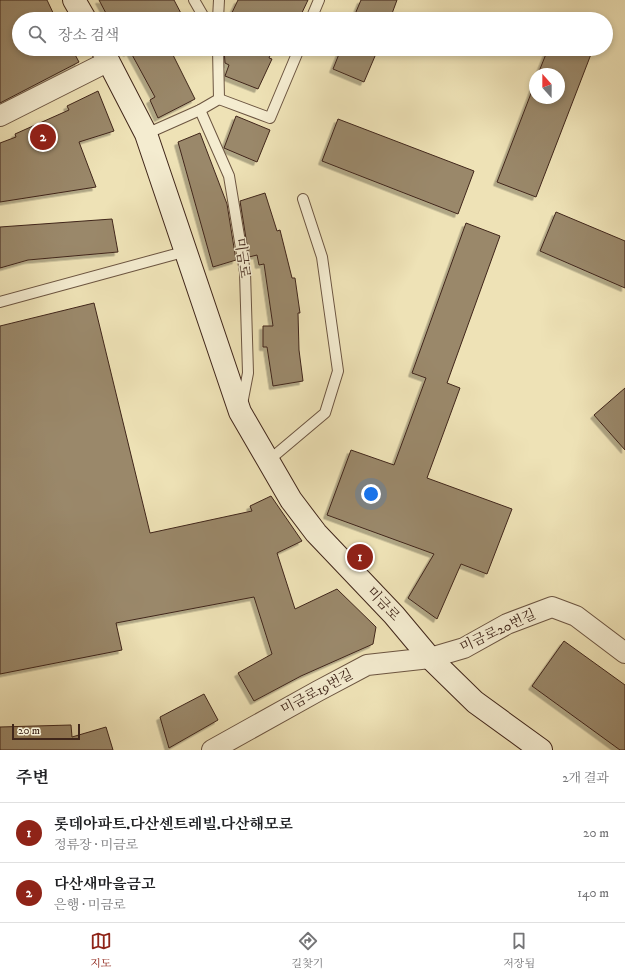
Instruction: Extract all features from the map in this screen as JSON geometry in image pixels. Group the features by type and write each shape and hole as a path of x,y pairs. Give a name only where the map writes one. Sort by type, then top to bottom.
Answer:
{"street":[{"path":"74,0 81,12"},
{"path":"0,116 103,56"},
{"name":"미금로","path":"106,56 146,134 187,251 240,412 292,500 316,533 394,615 430,658 475,702 541,750"},
{"name":"미금로20번길","path":"430,658 464,648 507,624 552,607 576,616 625,653"},
{"name":"미금로19번길","path":"212,750 367,665 430,658"}],"lane":[{"path":"194,0 201,12"},
{"path":"218,12 219,0"},
{"path":"314,12 319,0"},
{"path":"218,56 219,99"},
{"path":"219,99 270,118 296,56"},
{"path":"146,134 200,110 219,99"},
{"name":"미금로","path":"200,110 229,176 245,272 248,373 240,412"},
{"path":"268,461 325,413 338,371 322,257 303,199"},
{"path":"0,302 187,251"}],"building":[{"path":"0,0 47,0 53,12 12,12 12,56 76,56 79,62 0,103"},
{"path":"99,0 174,0 180,12 105,12"},
{"path":"238,0 308,0 302,12 232,12"},
{"path":"361,0 397,0 393,12 356,12"},
{"path":"133,56 174,56 195,99 158,118 150,100 155,97"},
{"path":"224,56 270,56 269,58 272,59 258,89 225,76 229,65 225,63"},
{"path":"338,56 375,56 364,82 333,69"},
{"path":"545,56 590,56 536,197 497,182 529,99 529,104 565,104 565,68 540,68"},
{"path":"98,91 114,131 79,142 96,187 0,202 0,143 16,137 15,134 69,110 67,106"},
{"path":"236,116 270,130 257,162 224,148"},
{"path":"338,119 474,171 458,214 322,161"},
{"path":"200,133 227,204 236,260 213,267 178,142"},
{"path":"265,193 277,231 280,230 292,278 295,278 300,313 298,313 299,350 303,381 273,386 267,347 263,347 263,326 273,326 264,264 259,265 257,255 249,257 240,201"},
{"path":"556,212 625,241 625,288 540,251"},
{"path":"112,219 118,252 28,260 0,268 0,227"},
{"path":"466,223 500,236 447,383 460,388 427,478 512,509 487,574 461,564 437,619 408,598 434,554 327,515 351,450 394,465 426,378 412,373"},
{"path":"94,303 150,533 252,511 250,506 271,496 302,541 277,553 295,609 337,589 376,627 373,644 301,676 254,701 238,673 272,654 254,597 116,623 122,650 0,674 0,326"},
{"path":"625,388 625,450 594,415"},
{"path":"564,641 625,685 625,750 620,750 532,686"},
{"path":"204,694 218,720 169,748 160,717"},
{"path":"71,725 72,737 106,727 113,750 0,750 0,727"}],"place":[{"name":"다산새마을금고","path":"43,137"},
{"name":"롯데아파트.다산센트레빌.다산해모로","path":"360,557"}]}
